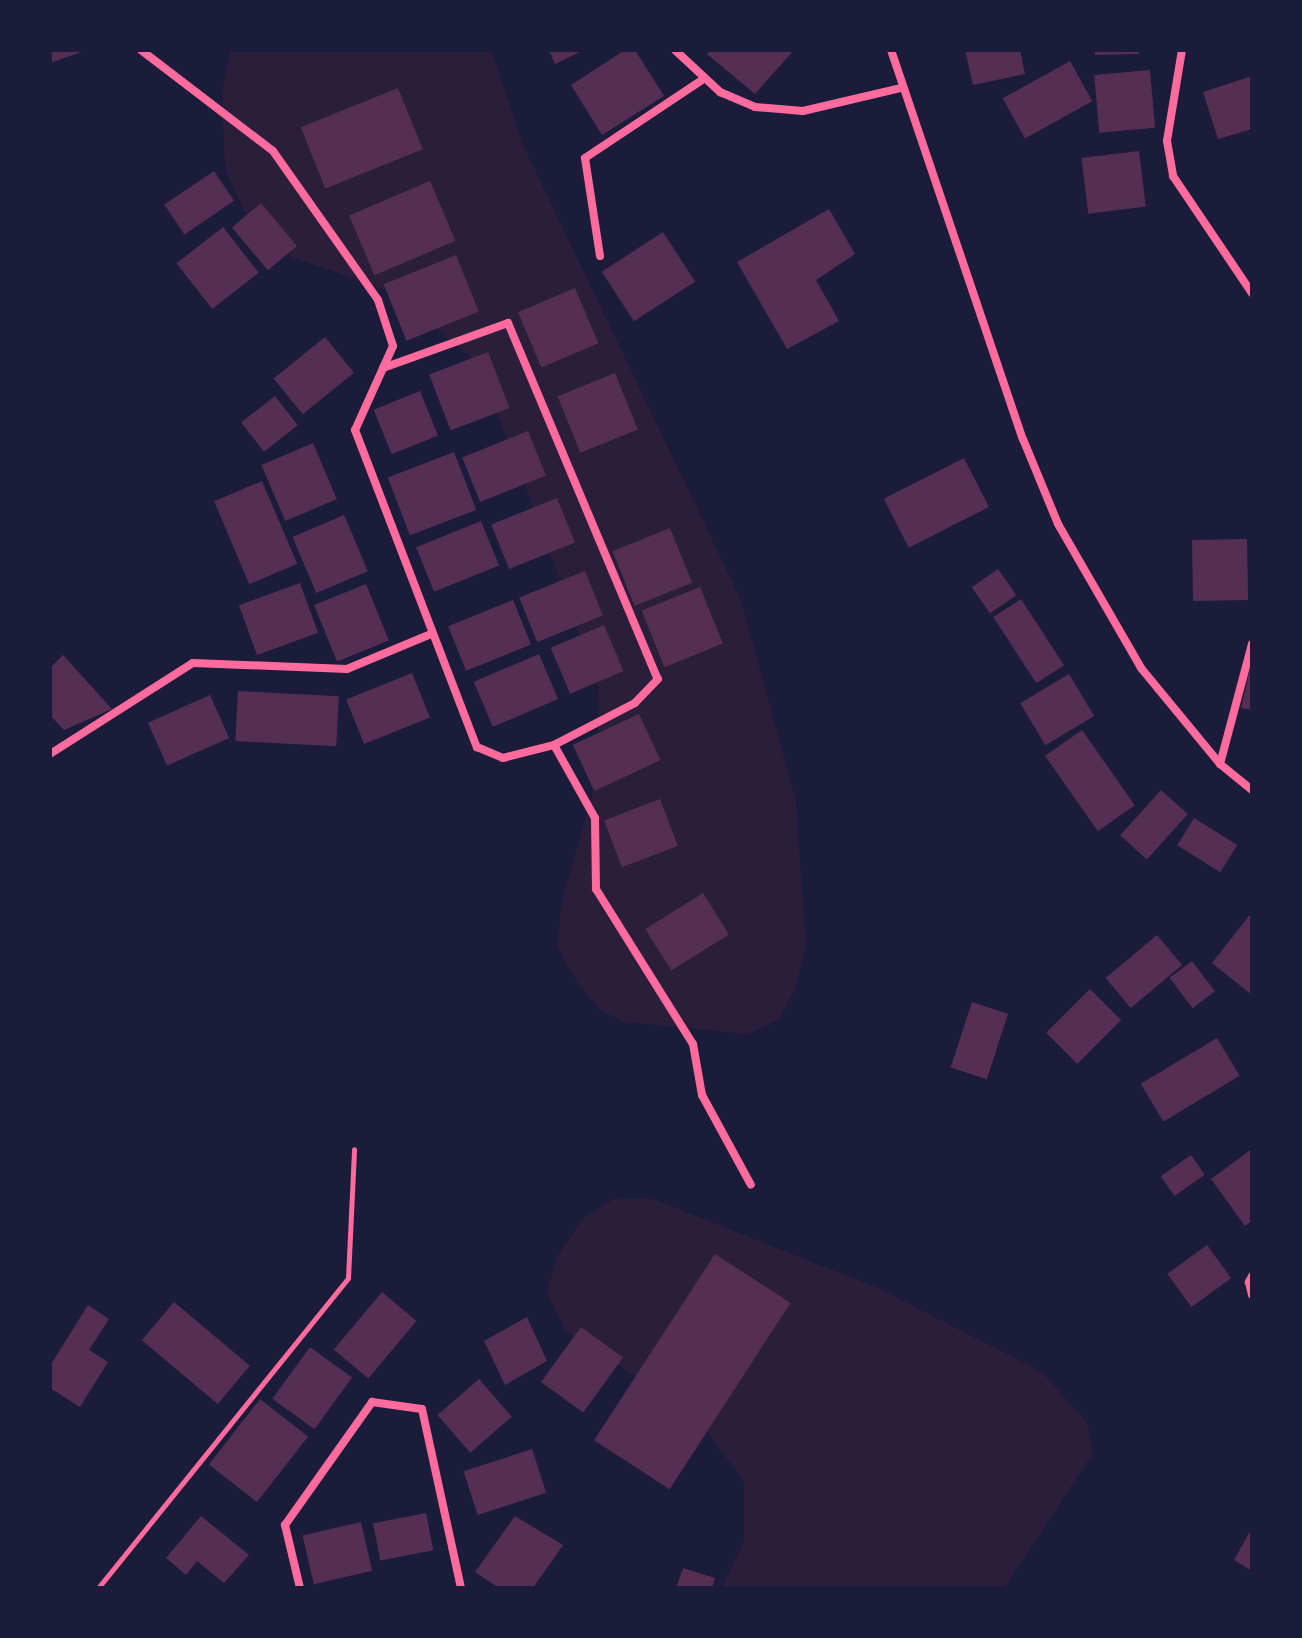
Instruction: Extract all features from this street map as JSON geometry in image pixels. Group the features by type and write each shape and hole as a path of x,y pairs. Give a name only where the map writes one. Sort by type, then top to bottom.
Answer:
{"street":[{"path":"141,50 273,151 378,300 393,346 383,368 355,430 477,747 503,758 554,745 635,703 658,679 508,323 383,368"},
{"path":"675,50 720,92 755,107 803,111 901,88"},
{"path":"891,50 901,88 1023,439 1058,524 1141,668 1220,764 1252,790"},
{"path":"1182,50 1167,141 1173,176 1252,293"},
{"path":"600,256 585,158 705,78"},
{"path":"50,754 193,663 347,669 431,634"},
{"path":"1220,764 1252,644"},
{"path":"554,745 595,818 596,889 693,1044 702,1095 751,1185"},
{"path":"1252,1276 1252,1295"},
{"path":"300,1588 285,1525 372,1402 422,1409 461,1588"}],"path":[{"path":"98,1588 348,1278 354,1149"}],"shaded area":[{"path":"231,50 491,50 525,149 741,600 796,801 806,946 795,989 779,1020 747,1034 625,1022 600,1010 577,982 557,946 562,900 597,779 599,688 510,444 473,360 402,296 292,257 245,212 225,170 222,91"},
{"path":"616,1198 653,1199 876,1287 1042,1372 1087,1422 1093,1453 1004,1588 721,1588 744,1542 744,1482 708,1433 672,1400 566,1331 547,1293 556,1258 583,1218"}],"building":[{"path":"50,50 87,50 50,63"},
{"path":"549,50 584,50 555,64"},
{"path":"625,50 635,50 664,96 602,135 571,85"},
{"path":"710,50 794,50 755,94 707,54"},
{"path":"965,50 1020,50 1025,74 973,85"},
{"path":"1095,50 1139,50 1139,54 1095,55"},
{"path":"1070,61 1092,101 1025,139 1003,98"},
{"path":"1150,70 1155,128 1099,133 1094,75"},
{"path":"1252,76 1252,129 1218,139 1203,92"},
{"path":"398,88 423,149 325,189 301,127"},
{"path":"1139,151 1146,207 1088,214 1081,158"},
{"path":"214,171 234,201 184,234 164,205"},
{"path":"430,181 455,241 374,275 349,215"},
{"path":"261,203 297,246 268,270 232,227"},
{"path":"829,209 855,254 816,280 839,321 787,349 737,262"},
{"path":"223,227 259,273 212,309 177,263"},
{"path":"663,232 695,281 634,321 602,272"},
{"path":"456,255 479,312 407,341 384,284"},
{"path":"575,288 598,343 541,367 518,312"},
{"path":"325,337 354,373 303,414 274,379"},
{"path":"488,352 510,408 451,431 429,375"},
{"path":"615,373 638,430 580,453 558,396"},
{"path":"420,391 438,436 392,454 374,410"},
{"path":"275,396 298,425 264,452 241,422"},
{"path":"528,431 546,476 480,502 462,458"},
{"path":"313,443 337,499 285,521 261,465"},
{"path":"454,452 476,510 410,535 388,477"},
{"path":"964,458 989,507 909,548 884,499"},
{"path":"262,481 297,564 249,584 214,501"},
{"path":"557,498 575,543 509,569 491,525"},
{"path":"344,515 368,571 316,593 292,537"},
{"path":"481,521 499,566 434,592 416,547"},
{"path":"670,528 692,583 635,606 613,551"},
{"path":"1247,539 1248,600 1193,601 1192,540"},
{"path":"998,569 1016,595 990,614 972,587"},
{"path":"585,571 603,616 537,642 519,598"},
{"path":"300,583 318,633 257,655 239,605"},
{"path":"366,584 389,641 337,662 314,605"},
{"path":"700,587 723,644 664,667 642,611"},
{"path":"1021,599 1064,665 1036,683 993,617"},
{"path":"513,600 531,645 466,671 448,626"},
{"path":"604,625 624,671 570,694 551,648"},
{"path":"539,654 558,699 493,727 474,682"},
{"path":"63,655 112,709 64,730 50,715 50,668"},
{"path":"1252,665 1252,710 1241,708"},
{"path":"412,673 430,718 364,744 346,700"},
{"path":"1069,674 1094,716 1045,745 1020,703"},
{"path":"238,691 339,696 336,746 235,741"},
{"path":"210,695 229,738 167,766 148,723"},
{"path":"639,714 661,760 594,791 573,745"},
{"path":"1082,730 1135,805 1098,831 1045,756"},
{"path":"1161,790 1188,814 1147,859 1120,835"},
{"path":"660,799 678,846 622,867 604,821"},
{"path":"1194,818 1237,845 1220,872 1177,845"},
{"path":"703,893 729,935 671,971 645,929"},
{"path":"1252,912 1252,995 1212,963"},
{"path":"1157,935 1182,965 1131,1008 1106,978"},
{"path":"1192,961 1215,991 1193,1008 1170,978"},
{"path":"1090,989 1121,1020 1077,1064 1046,1033"},
{"path":"972,1002 1008,1014 987,1079 951,1068"},
{"path":"1217,1038 1240,1076 1163,1122 1141,1084"},
{"path":"1252,1149 1252,1221 1245,1226 1211,1179"},
{"path":"1191,1155 1205,1175 1174,1196 1161,1176"},
{"path":"1207,1245 1231,1278 1191,1307 1167,1274"},
{"path":"715,1254 790,1303 670,1489 594,1440"},
{"path":"382,1292 416,1321 368,1378 334,1349"},
{"path":"174,1302 250,1366 218,1404 142,1340"},
{"path":"88,1305 109,1319 89,1350 108,1362 80,1407 50,1388 50,1366"},
{"path":"527,1317 547,1361 505,1385 484,1341"},
{"path":"581,1327 623,1358 583,1413 541,1382"},
{"path":"310,1347 352,1378 314,1429 272,1399"},
{"path":"479,1379 512,1417 470,1453 437,1415"},
{"path":"260,1399 308,1437 257,1502 209,1464"},
{"path":"532,1449 546,1493 478,1515 464,1471"},
{"path":"426,1513 433,1550 380,1561 373,1523"},
{"path":"201,1516 249,1555 224,1583 197,1561 186,1575 166,1558"},
{"path":"515,1516 563,1545 533,1588 499,1588 475,1572"},
{"path":"361,1522 372,1571 314,1584 303,1535"},
{"path":"1252,1528 1252,1571 1234,1560"},
{"path":"683,1568 715,1578 712,1588 676,1588"}]}
